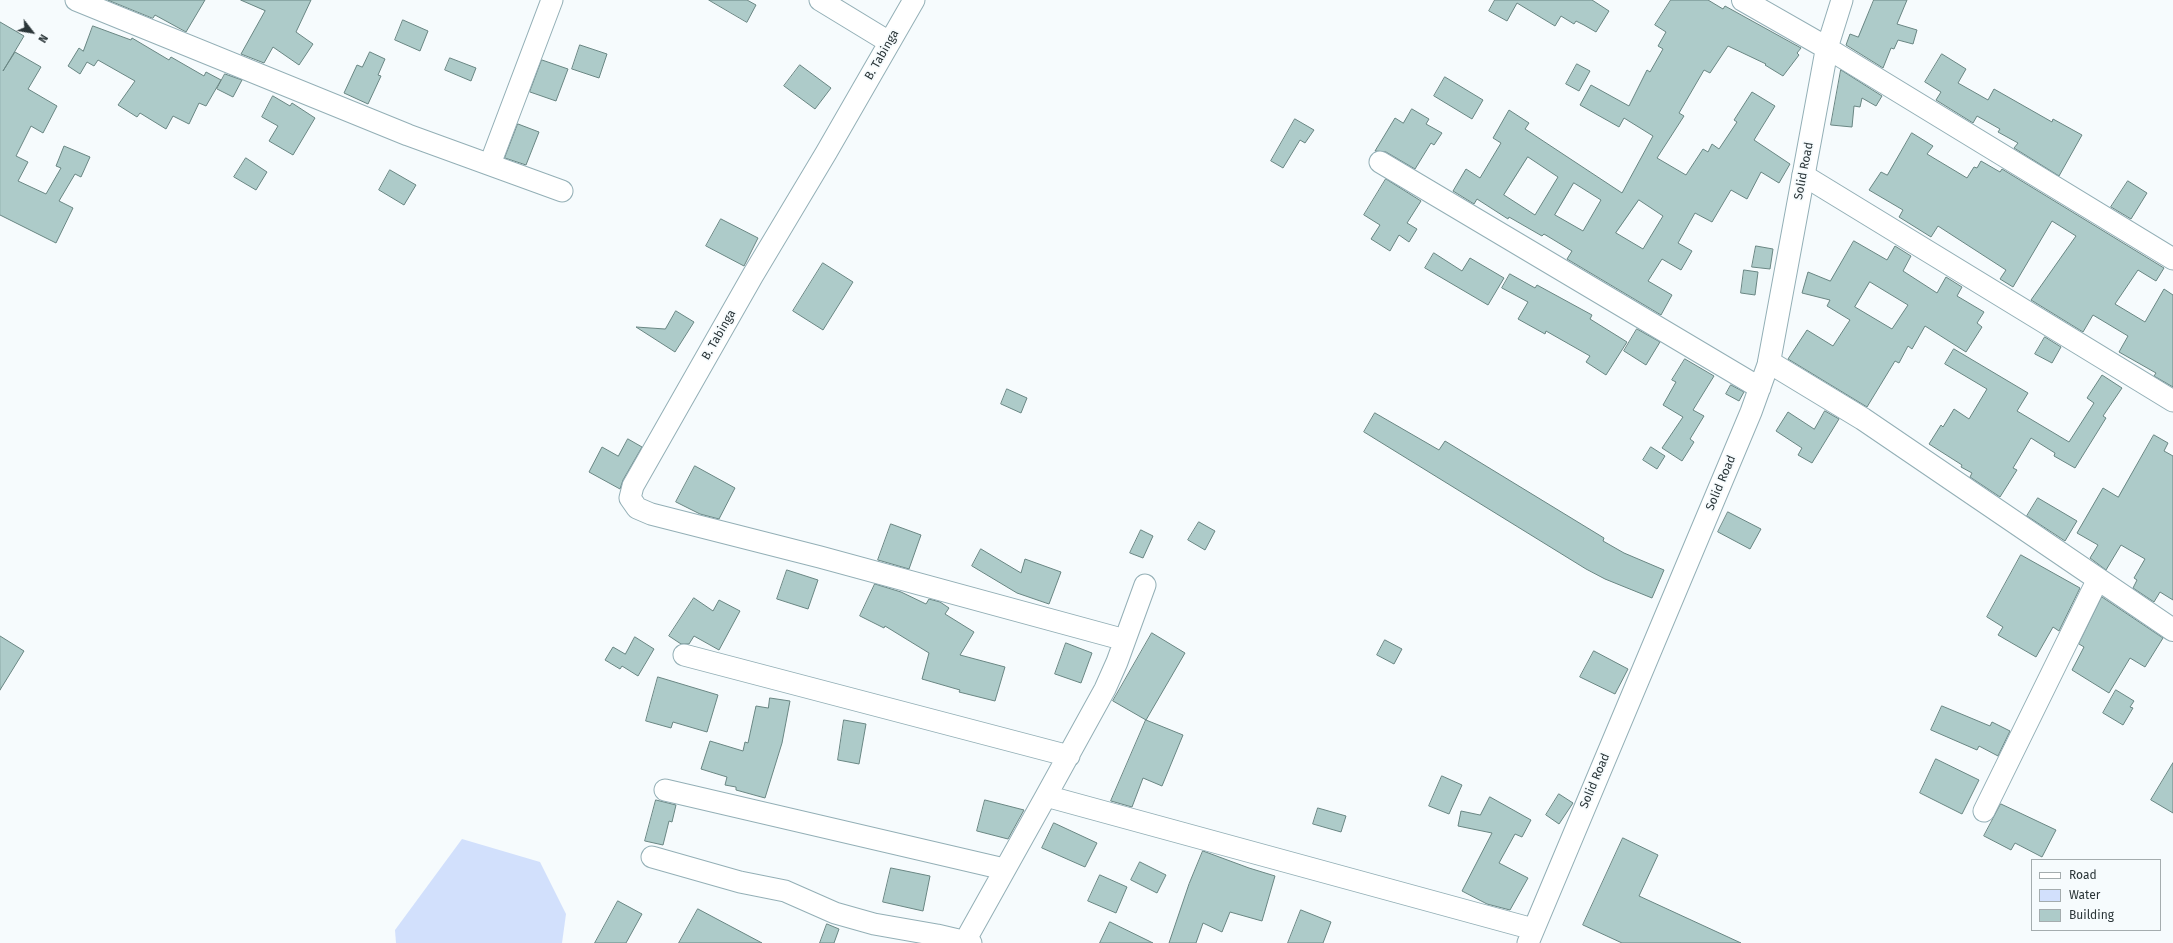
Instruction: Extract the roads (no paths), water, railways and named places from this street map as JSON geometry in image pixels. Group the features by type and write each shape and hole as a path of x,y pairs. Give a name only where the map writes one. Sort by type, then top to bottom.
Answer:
{"street":[{"path":"76,0 408,135 562,191"},
{"path":"490,164 552,0"},
{"path":"820,0 889,42"},
{"name":"B. Tabinga","path":"914,0 822,160 753,275 633,486 630,498 637,508 651,514 820,557 1125,640"},
{"path":"1743,0 1827,48 2173,259"},
{"name":"Solid Road","path":"1530,936 1760,388 1769,362 1827,48 1842,0"},
{"path":"1380,162 1760,388"},
{"path":"1803,175 2173,402"},
{"path":"1769,362 1863,419 2173,630"},
{"path":"1984,811 2098,579"},
{"path":"652,857 740,882 785,891 843,916 874,924 901,936 968,942 1004,869 1069,756 1105,689 1145,585"},
{"path":"684,656 1069,756"},
{"path":"665,790 1004,869"},
{"path":"1046,796 1530,936"}],"water":[{"path":"462,839 540,862 566,914 562,943 396,943 395,930"}]}
